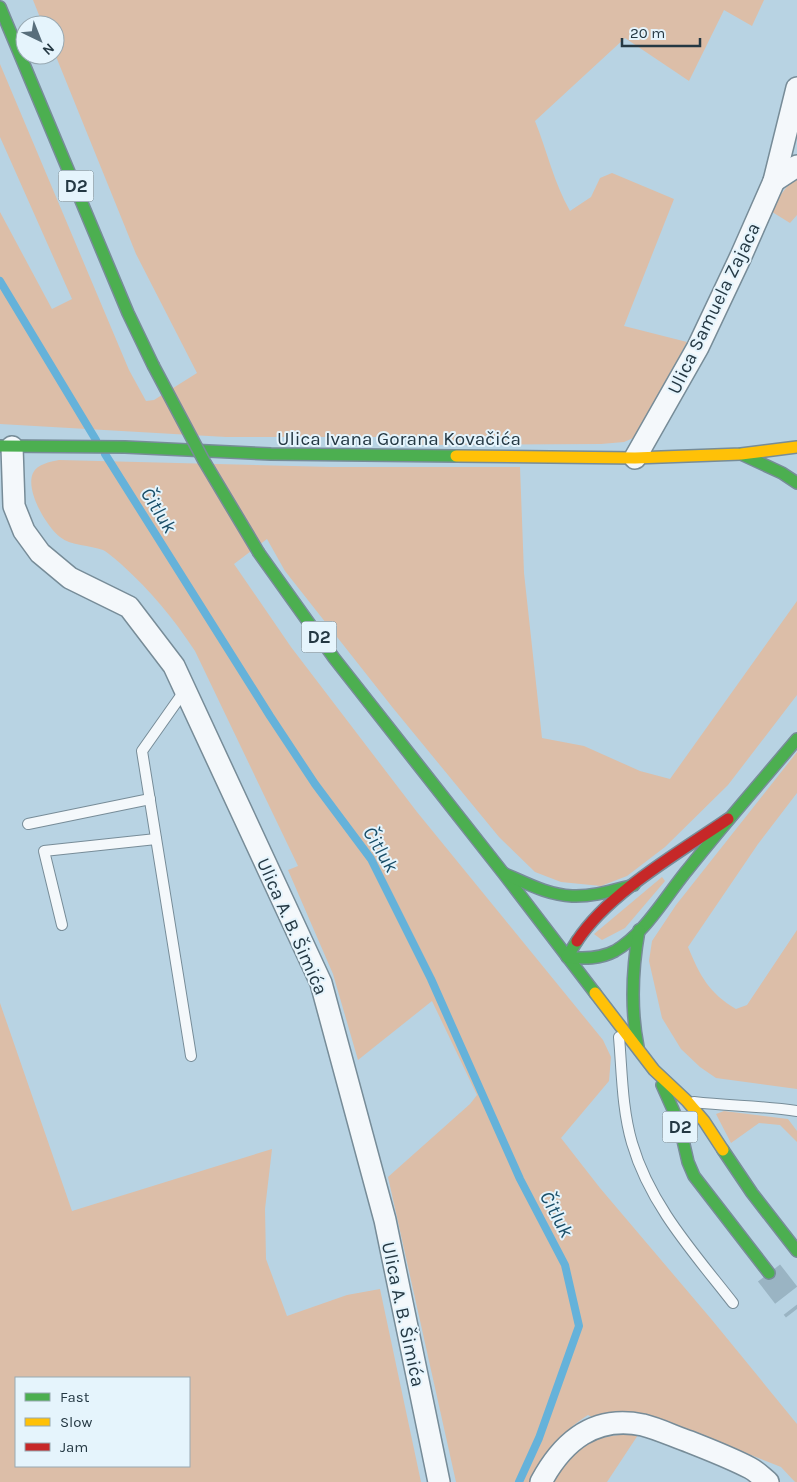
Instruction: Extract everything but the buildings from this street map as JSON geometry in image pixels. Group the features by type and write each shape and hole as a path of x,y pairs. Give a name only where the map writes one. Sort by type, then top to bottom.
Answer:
{"main road":[{"name":"D2","path":"0,7 128,313 153,365 204,461 258,553 334,658 504,874 617,1023 654,1070 687,1101 704,1121 752,1193 797,1251"},
{"name":"Ulica Ivana Gorana Kovačića","path":"6,447 85,446 271,454 635,458 741,454 797,447"},
{"path":"741,454 797,482"},
{"path":"728,819 634,885 588,925 566,957 589,960 606,956 621,947 639,930 728,819 797,739"},
{"path":"504,874 539,889 571,896 604,893 634,885"},
{"path":"639,930 633,958 631,994 633,1025 639,1051"},
{"name":"D2","path":"654,1070 679,1123 688,1162 694,1176 769,1273"}],"street":[{"name":"Ulica Samuela Zajaca","path":"635,458 698,347 774,181 797,88"},
{"path":"774,181 797,166"},
{"name":"Ulica A. B. Šimića","path":"6,447 14,506 24,531 40,553 70,578 129,607 174,666 321,983 385,1220 438,1482"},
{"path":"542,1482 560,1454 578,1436 596,1426 618,1423 643,1426 694,1444 751,1468 768,1482"}],"lane":[{"path":"185,690 142,751 192,1056"},
{"path":"28,824 150,798"},
{"path":"62,925 44,851 156,838"},
{"path":"617,1023 625,1104 632,1142 646,1181 670,1223 733,1303"},
{"path":"687,1101 797,1111"}],"shaded area":[{"path":"33,0 764,0 752,26 724,10 689,81 625,38 535,121 555,178 570,211 591,197 600,178 612,173 674,199 624,326 687,342 638,436 624,442 601,444 422,445 407,437 226,437 0,424 0,212 52,309 72,299 0,137 0,64 129,370 146,401 154,400 197,373 136,254 59,65 65,65 65,15 39,15"},
{"path":"797,178 797,215 790,223 769,210 789,184"},
{"path":"59,460 331,467 520,467 524,573 542,738 584,746 640,771 670,779 797,601 797,695 728,785 665,847 627,876 601,886 561,882 535,872 499,837 393,708 285,571 267,539 234,564 291,647 417,812 603,1040 611,1057 609,1081 561,1138 600,1188 797,1424 797,1482 781,1467 701,1435 645,1416 594,1418 588,1415 569,1429 562,1437 549,1453 531,1482 456,1482 388,1177 470,1104 477,1095 432,1001 358,1060 333,974 288,870 298,866 195,651 161,605 121,564 103,550 64,540 54,532 38,507 32,489 31,480 33,473 41,465"},
{"path":"797,752 797,793 758,844 688,947 706,983 719,997 736,1009 747,1005 797,930 797,1089 716,1078 700,1067 681,1049 662,1018 649,961 652,941 676,905"},
{"path":"662,877 665,881 625,928 602,940 594,934"},
{"path":"0,1003 72,1211 272,1149 265,1209 266,1259 287,1316 347,1295 380,1289 421,1482 0,1482"},
{"path":"724,1111 788,1119 797,1131 797,1142 780,1125 759,1123 731,1143 716,1114"},
{"path":"619,1435 638,1435 607,1482 552,1482 571,1455 579,1449 596,1440"}],"waterway":[{"name":"Čitluk","path":"0,281 96,440"},
{"name":"Čitluk","path":"105,454 270,716 315,784 371,859 431,979 520,1179 565,1265 579,1326 539,1438 519,1482"}],"tunnel":[{"path":"769,1273 797,1309"}],"traffic: fast":[{"path":"0,7 128,313 153,365"},
{"path":"153,365 204,461 259,553"},
{"path":"0,446 125,447 271,454 456,456"},
{"path":"741,454 782,473 797,483"},
{"path":"259,553 334,658 595,993"},
{"path":"577,941 567,957 586,958 604,956 626,944 636,935 716,835 797,739"},
{"path":"505,874 546,891 572,896 596,894 634,885"},
{"path":"638,1047 635,1032 633,988 639,930"},
{"path":"662,1085 679,1123 688,1162 694,1176 769,1273"},
{"path":"723,1150 752,1193 797,1251"}],"traffic: slow":[{"path":"456,456 635,458 741,454 797,447"},
{"path":"595,993 654,1070 687,1101 704,1121 723,1150"}],"traffic: jam":[{"path":"577,941 607,906 626,890 646,874 728,819"}]}
